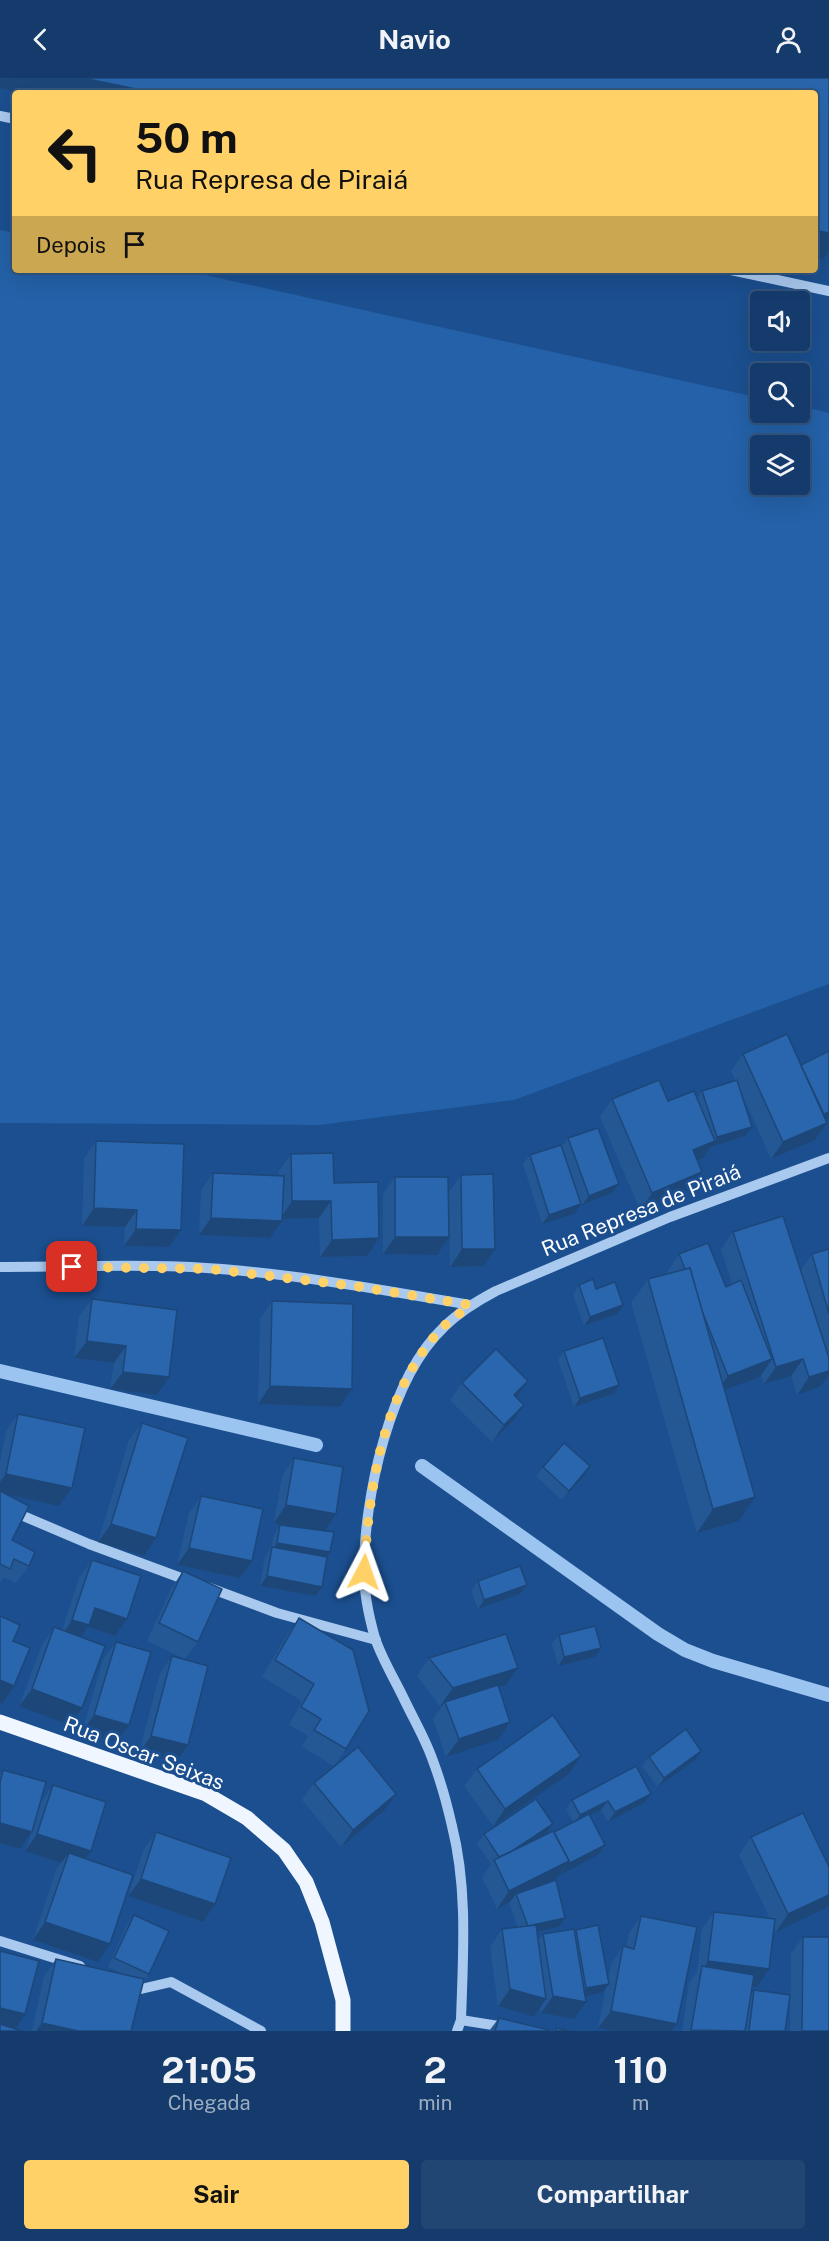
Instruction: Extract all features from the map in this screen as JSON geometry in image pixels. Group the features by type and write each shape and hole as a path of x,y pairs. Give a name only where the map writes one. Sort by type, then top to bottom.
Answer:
{"main road":[{"name":"Rua Oscar Seixas","path":"0,1722 206,1794 247,1818 284,1850 306,1882 322,1922 343,2000 343,2031"}],"street":[{"path":"745,273 829,291"},
{"name":"Rua Represa de Piraiá","path":"457,2031 461,2020 462,1909 453,1827 433,1760 376,1640 367,1604 364,1572 367,1522 377,1468 387,1427 398,1398 426,1348 443,1328 470,1305 496,1291 670,1217 829,1158"},
{"path":"0,1267 191,1268 288,1277 470,1305"},
{"path":"0,1506 89,1544 277,1613 376,1640"},
{"path":"0,1941 95,1971"},
{"path":"117,1980 141,1989 171,1982 261,2031"},
{"path":"461,2020 530,2031"}],"shaded area":[{"path":"0,230 12,232 12,273 197,273 750,396 750,423 810,423 810,408 829,413 829,984 514,1100 319,1125 0,1123"}],"building":[{"path":"83,78 829,78 829,233 818,231 818,90 141,90"},
{"path":"787,1034 827,1123 783,1142 743,1054"},
{"path":"829,1051 829,1112 824,1114 801,1065"},
{"path":"659,1080 668,1101 694,1091 715,1141 693,1150 702,1172 652,1193 612,1099"},
{"path":"737,1080 752,1127 717,1137 702,1091"},
{"path":"598,1128 619,1184 589,1196 568,1138"},
{"path":"96,1141 184,1144 181,1230 136,1229 137,1210 94,1208"},
{"path":"561,1145 581,1204 549,1215 530,1155"},
{"path":"333,1153 334,1183 378,1182 379,1238 332,1240 331,1201 292,1201 291,1154"},
{"path":"213,1173 284,1176 282,1221 211,1218"},
{"path":"493,1174 495,1249 462,1249 461,1175"},
{"path":"395,1177 448,1177 449,1237 395,1237"},
{"path":"783,1216 829,1358 829,1371 809,1377 803,1359 776,1367 733,1232"},
{"path":"708,1243 726,1287 741,1280 772,1359 728,1376 702,1311 690,1268 685,1269 679,1254"},
{"path":"829,1249 829,1314 812,1254"},
{"path":"690,1268 755,1497 713,1509 648,1279"},
{"path":"593,1279 596,1289 615,1282 623,1305 590,1317 579,1285"},
{"path":"92,1299 177,1310 169,1377 123,1372 126,1346 87,1341"},
{"path":"272,1301 353,1304 352,1389 270,1386"},
{"path":"603,1338 619,1385 580,1398 564,1351"},
{"path":"496,1349 528,1381 514,1395 524,1405 504,1425 462,1383"},
{"path":"18,1414 85,1428 72,1488 6,1474"},
{"path":"142,1423 188,1438 156,1538 111,1524"},
{"path":"564,1443 590,1466 569,1491 543,1467"},
{"path":"294,1458 343,1467 336,1514 286,1505"},
{"path":"0,1491 29,1506 12,1540 35,1552 29,1566 14,1559 10,1569 0,1564"},
{"path":"201,1496 263,1509 252,1561 189,1548"},
{"path":"280,1525 334,1532 330,1552 277,1543"},
{"path":"272,1547 327,1557 322,1587 267,1576"},
{"path":"92,1560 141,1576 127,1619 95,1608 89,1625 72,1620"},
{"path":"520,1566 527,1585 484,1600 478,1581"},
{"path":"183,1571 222,1589 198,1642 159,1623"},
{"path":"0,1616 20,1625 13,1641 30,1648 14,1686 0,1680"},
{"path":"299,1618 353,1650 369,1711 346,1749 314,1730 321,1719 301,1707 314,1684 275,1660"},
{"path":"595,1626 601,1648 564,1657 559,1635"},
{"path":"54,1627 105,1646 82,1708 32,1689"},
{"path":"506,1634 518,1668 453,1688 429,1658"},
{"path":"116,1642 151,1652 129,1725 94,1715"},
{"path":"172,1656 208,1666 188,1745 151,1736"},
{"path":"498,1685 510,1722 459,1739 445,1702"},
{"path":"553,1715 581,1756 505,1809 477,1769"},
{"path":"686,1729 701,1751 664,1778 649,1757"},
{"path":"358,1747 396,1794 353,1830 314,1783"},
{"path":"636,1766 651,1794 615,1812 608,1801 580,1815 572,1800"},
{"path":"3,1770 46,1782 32,1832 0,1823 0,1783"},
{"path":"53,1785 106,1802 91,1851 37,1834"},
{"path":"536,1799 553,1824 499,1857 484,1834"},
{"path":"803,1813 829,1867 829,1895 788,1914 751,1837"},
{"path":"589,1814 605,1845 566,1865 569,1861 554,1832"},
{"path":"553,1831 569,1861 509,1891 494,1860"},
{"path":"156,1832 231,1858 215,1904 141,1879"},
{"path":"69,1853 133,1875 110,1944 45,1922"},
{"path":"556,1880 565,1918 528,1926 516,1894"},
{"path":"714,1912 775,1919 769,1969 708,1961"},
{"path":"134,1915 169,1931 149,1974 114,1958"},
{"path":"641,1916 697,1927 677,2024 611,2011 623,1946 634,1949"},
{"path":"536,1925 546,1999 510,1989 502,1929"},
{"path":"598,1925 609,1984 586,1988 576,1930"},
{"path":"574,1929 586,2002 553,1996 543,1934"},
{"path":"803,1937 829,1937 829,2031 802,2031"},
{"path":"0,1951 39,1961 25,2014 0,2008"},
{"path":"56,1959 144,1979 131,2031 78,2031 42,2023"},
{"path":"702,1966 754,1975 745,2031 691,2030"},
{"path":"754,1990 790,1995 785,2031 749,2031"},
{"path":"499,2018 549,2030 549,2031 495,2031"},
{"path":"0,2024 22,2031 0,2031"}],"waterway":[{"path":"0,1371 316,1445"},
{"path":"422,1466 658,1634 685,1650 713,1661 829,1695"}],"route":[{"path":"72,1267 210,1269 376,1289 470,1305 443,1328 426,1348 398,1398 387,1427 377,1468 367,1522 364,1572"}]}
